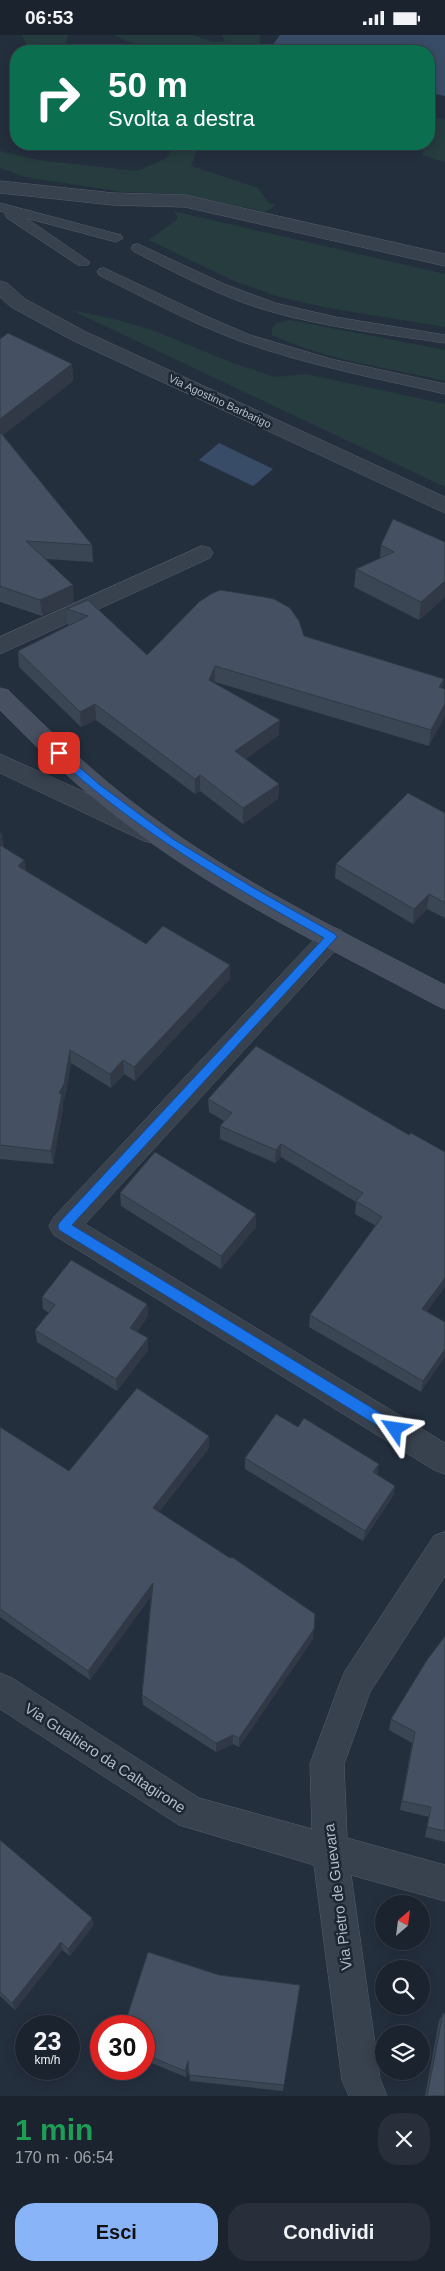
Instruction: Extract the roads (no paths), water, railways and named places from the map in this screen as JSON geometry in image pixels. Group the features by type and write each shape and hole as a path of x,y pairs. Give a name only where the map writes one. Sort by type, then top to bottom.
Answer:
{"main road":[{"path":"0,696 96,788 169,842 248,890 445,998"}],"street":[{"path":"0,187 113,199 185,201 445,260"},
{"name":"Via Agostino Barbarigo","path":"0,287 18,303 79,336 445,506"},
{"path":"0,647 202,553"},
{"path":"0,763 169,842"},
{"path":"332,937 64,1226 445,1460"},
{"name":"Via Pietro de Guevara","path":"368,2096 361,2080 330,1851 327,1764 357,1683 445,1547"},
{"name":"Via Gualtiero da Caltagirone","path":"0,1691 191,1813 445,1883"}],"lane":[{"path":"0,207 116,238"},
{"path":"0,207 83,262"},
{"path":"138,248 228,291 270,306 326,320 445,339"},
{"path":"104,272 217,327 320,361 445,389"}],"water":[{"path":"280,35 445,35 445,96 435,94 435,45 275,45 274,43"},
{"path":"219,443 273,469 253,486 199,460"}]}
